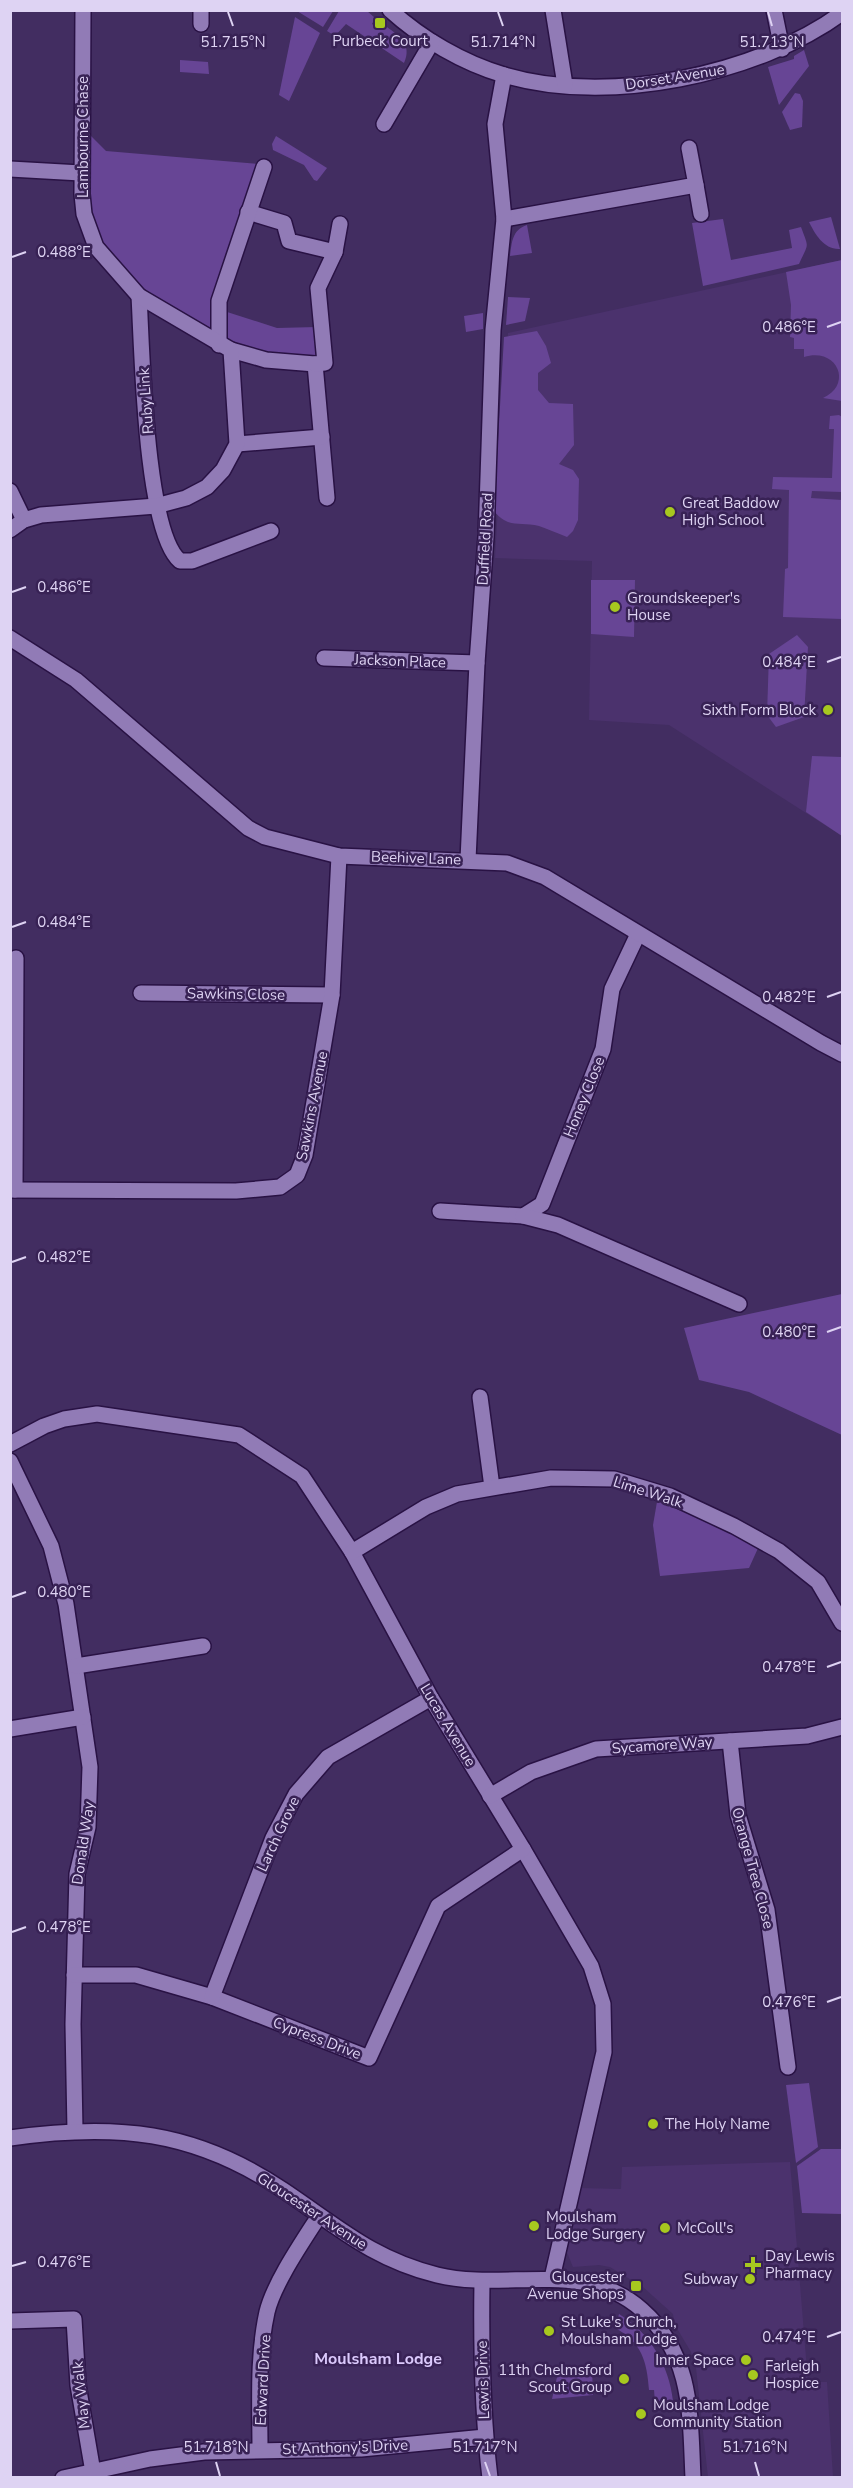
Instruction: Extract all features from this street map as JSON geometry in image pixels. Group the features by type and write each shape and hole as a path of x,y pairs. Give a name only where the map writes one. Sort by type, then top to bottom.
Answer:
{"street":[{"name":"Lambourne Chase","path":"83,10 81,173 84,214 96,248 139,296 225,348 266,360 315,364"},
{"name":"Dorset Avenue","path":"390,10 432,42 504,75 587,88 631,85 736,67 782,49 843,13"},
{"path":"553,10 565,85"},
{"path":"774,10 782,49"},
{"path":"384,124 432,42"},
{"name":"Duffield Road","path":"468,860 477,663 486,537 493,330 504,219 495,124 504,75"},
{"path":"689,148 701,214"},
{"path":"10,530 24,520 41,515 156,506 186,498 207,487 224,470 237,444 219,301 264,167"},
{"path":"10,170 81,173"},
{"path":"504,219 696,185"},
{"path":"248,212 284,223 289,241 335,252"},
{"path":"327,498 315,364 326,363 318,288 335,252 340,224"},
{"name":"Ruby Link","path":"139,296 156,506"},
{"path":"237,444 322,437"},
{"path":"10,491 24,520"},
{"path":"156,506 172,555 180,561 192,561 271,531"},
{"name":"Beehive Lane","path":"10,638 76,680 248,828 265,837 339,856 507,863 545,877 843,1054"},
{"name":"Jackson Place","path":"324,658 477,663"},
{"name":"Sawkins Avenue","path":"13,1190 236,1191 280,1187 297,1175 305,1155 332,996 339,856"},
{"name":"Honey Close","path":"523,1216 542,1204 603,1049 612,989 638,934"},
{"path":"13,1190 16,958"},
{"name":"Sawkins Close","path":"141,993 332,996"},
{"path":"440,1211 523,1216 558,1225 739,1304"},
{"path":"480,1397 492,1487"},
{"name":"Lucas Avenue","path":"10,1444 44,1426 64,1419 97,1414 239,1435 302,1476 352,1552 431,1698 591,1966 603,2004 604,2052 552,2278"},
{"name":"Donald Way","path":"10,1461 51,1546 66,1604 90,1767 88,1827 77,1874 74,1975 75,2130"},
{"name":"Lime Walk","path":"352,1552 426,1507 457,1494 551,1478 614,1479 670,1497 734,1526 779,1551 818,1582 843,1623"},
{"path":"76,1666 203,1646"},
{"name":"Larch Grove","path":"212,1997 273,1838 296,1794 328,1757 431,1698"},
{"path":"10,1729 83,1717"},
{"name":"Sycamore Way","path":"490,1796 531,1772 596,1749 807,1736 843,1727"},
{"name":"Orange Tree Close","path":"730,1741 738,1815 767,1910 788,2067"},
{"name":"Cypress Drive","path":"74,1975 136,1975 212,1997 369,2058 438,1906 523,1849"},
{"name":"Gloucester Avenue","path":"10,2138 75,2130 141,2132 205,2148 233,2160 282,2189 351,2239 390,2260 437,2275 482,2282 552,2278 585,2281 621,2295 641,2309 669,2341 680,2364 687,2384 693,2478"},
{"name":"Edward Drive","path":"260,2450 261,2358 268,2310 292,2258 319,2216"},
{"name":"Lewis Drive","path":"482,2282 480,2353 490,2478"},
{"name":"May Walk","path":"10,2321 74,2319 78,2385 93,2472"},
{"name":"St Anthony's Drive","path":"63,2478 150,2459 194,2454 260,2450 372,2449 485,2437"}],"shaded area":[{"path":"297,11 333,11 323,27"},
{"path":"339,11 367,11 375,18 372,24 380,30 384,25 394,32 403,41 407,50 404,63 346,24 335,36 327,31"},
{"path":"295,17 320,33 289,101 279,95"},
{"path":"804,50 809,66 779,105 768,67 794,59 794,56"},
{"path":"180,60 208,62 209,74 180,72"},
{"path":"795,93 800,94 803,101 802,127 790,130 782,112"},
{"path":"86,131 106,151 258,164 212,337 136,283 99,243 100,236 97,228 88,214"},
{"path":"276,136 327,168 317,181 304,165 273,150 272,144"},
{"path":"831,217 840,249 834,249 825,244 809,222"},
{"path":"723,219 731,260 792,248 789,230 801,227 807,246 805,252 799,264 703,286 692,223"},
{"path":"527,225 532,253 510,256 512,241 516,233"},
{"name":"Great Baddow High School","path":"842,260 842,836 669,725 589,720 592,561 495,558 508,333"},
{"path":"842,260 842,401 823,398 837,385 839,377 833,362 826,357 816,355 804,357 804,349 794,349 794,338 790,337 791,305 786,272"},
{"path":"508,297 530,298 525,321 506,325"},
{"path":"224,311 277,328 317,327 320,351 315,357 297,360 223,343"},
{"path":"483,313 483,329 466,332 464,316"},
{"path":"537,331 546,346 551,363 538,373 538,390 549,403 573,404 574,445 559,464 573,470 579,479 578,520 567,537 539,526 509,522 499,517 494,511 504,337"},
{"path":"830,416 842,417 842,492 812,491 811,498 842,500 842,619 783,617 785,569 788,568 789,490 772,489 773,477 832,478 834,429 829,429"},
{"path":"591,580 635,580 634,637 591,634"},
{"path":"797,635 808,647 804,717 776,727 767,715 769,654"},
{"path":"812,756 842,757 842,836 806,812"},
{"path":"842,1294 842,1435 749,1392 699,1380 684,1328"},
{"path":"658,1496 759,1546 749,1568 660,1576 653,1525"},
{"path":"809,2083 818,2147 796,2163 786,2085"},
{"path":"821,2149 842,2149 842,2214 802,2213 797,2166"},
{"name":"Gloucester Avenue Shops","path":"790,2162 808,2382 827,2382 833,2477 708,2477 696,2368 691,2352 675,2325 673,2314 643,2287 610,2267 599,2265 573,2267 566,2250 579,2188 621,2189 622,2167"},
{"path":"619,2314 649,2340 656,2351 667,2375 673,2401 655,2402 654,2390 649,2390 647,2370 637,2346 615,2328"},
{"path":"560,2364 592,2369 593,2395 552,2399"}],"place":[{"name":"Purbeck Court","path":"380,23"},
{"name":"Great Baddow High School","path":"670,512"},
{"name":"Groundskeeper's House","path":"615,607"},
{"name":"Sixth Form Block","path":"828,710"},
{"name":"The Holy Name","path":"653,2124"},
{"name":"Moulsham Lodge Surgery","path":"534,2226"},
{"name":"McColl's","path":"665,2228"},
{"name":"Day Lewis Pharmacy","path":"753,2265"},
{"name":"Subway","path":"750,2279"},
{"name":"Gloucester Avenue Shops","path":"636,2286"},
{"name":"St Luke's Church, Moulsham Lodge","path":"549,2331"},
{"name":"Inner Space","path":"746,2360"},
{"name":"Farleigh Hospice","path":"753,2375"},
{"name":"11th Chelmsford Scout Group","path":"624,2379"},
{"name":"Moulsham Lodge Community Station","path":"641,2414"}],"district":[{"name":"Moulsham Lodge","path":"378,2359"}]}
